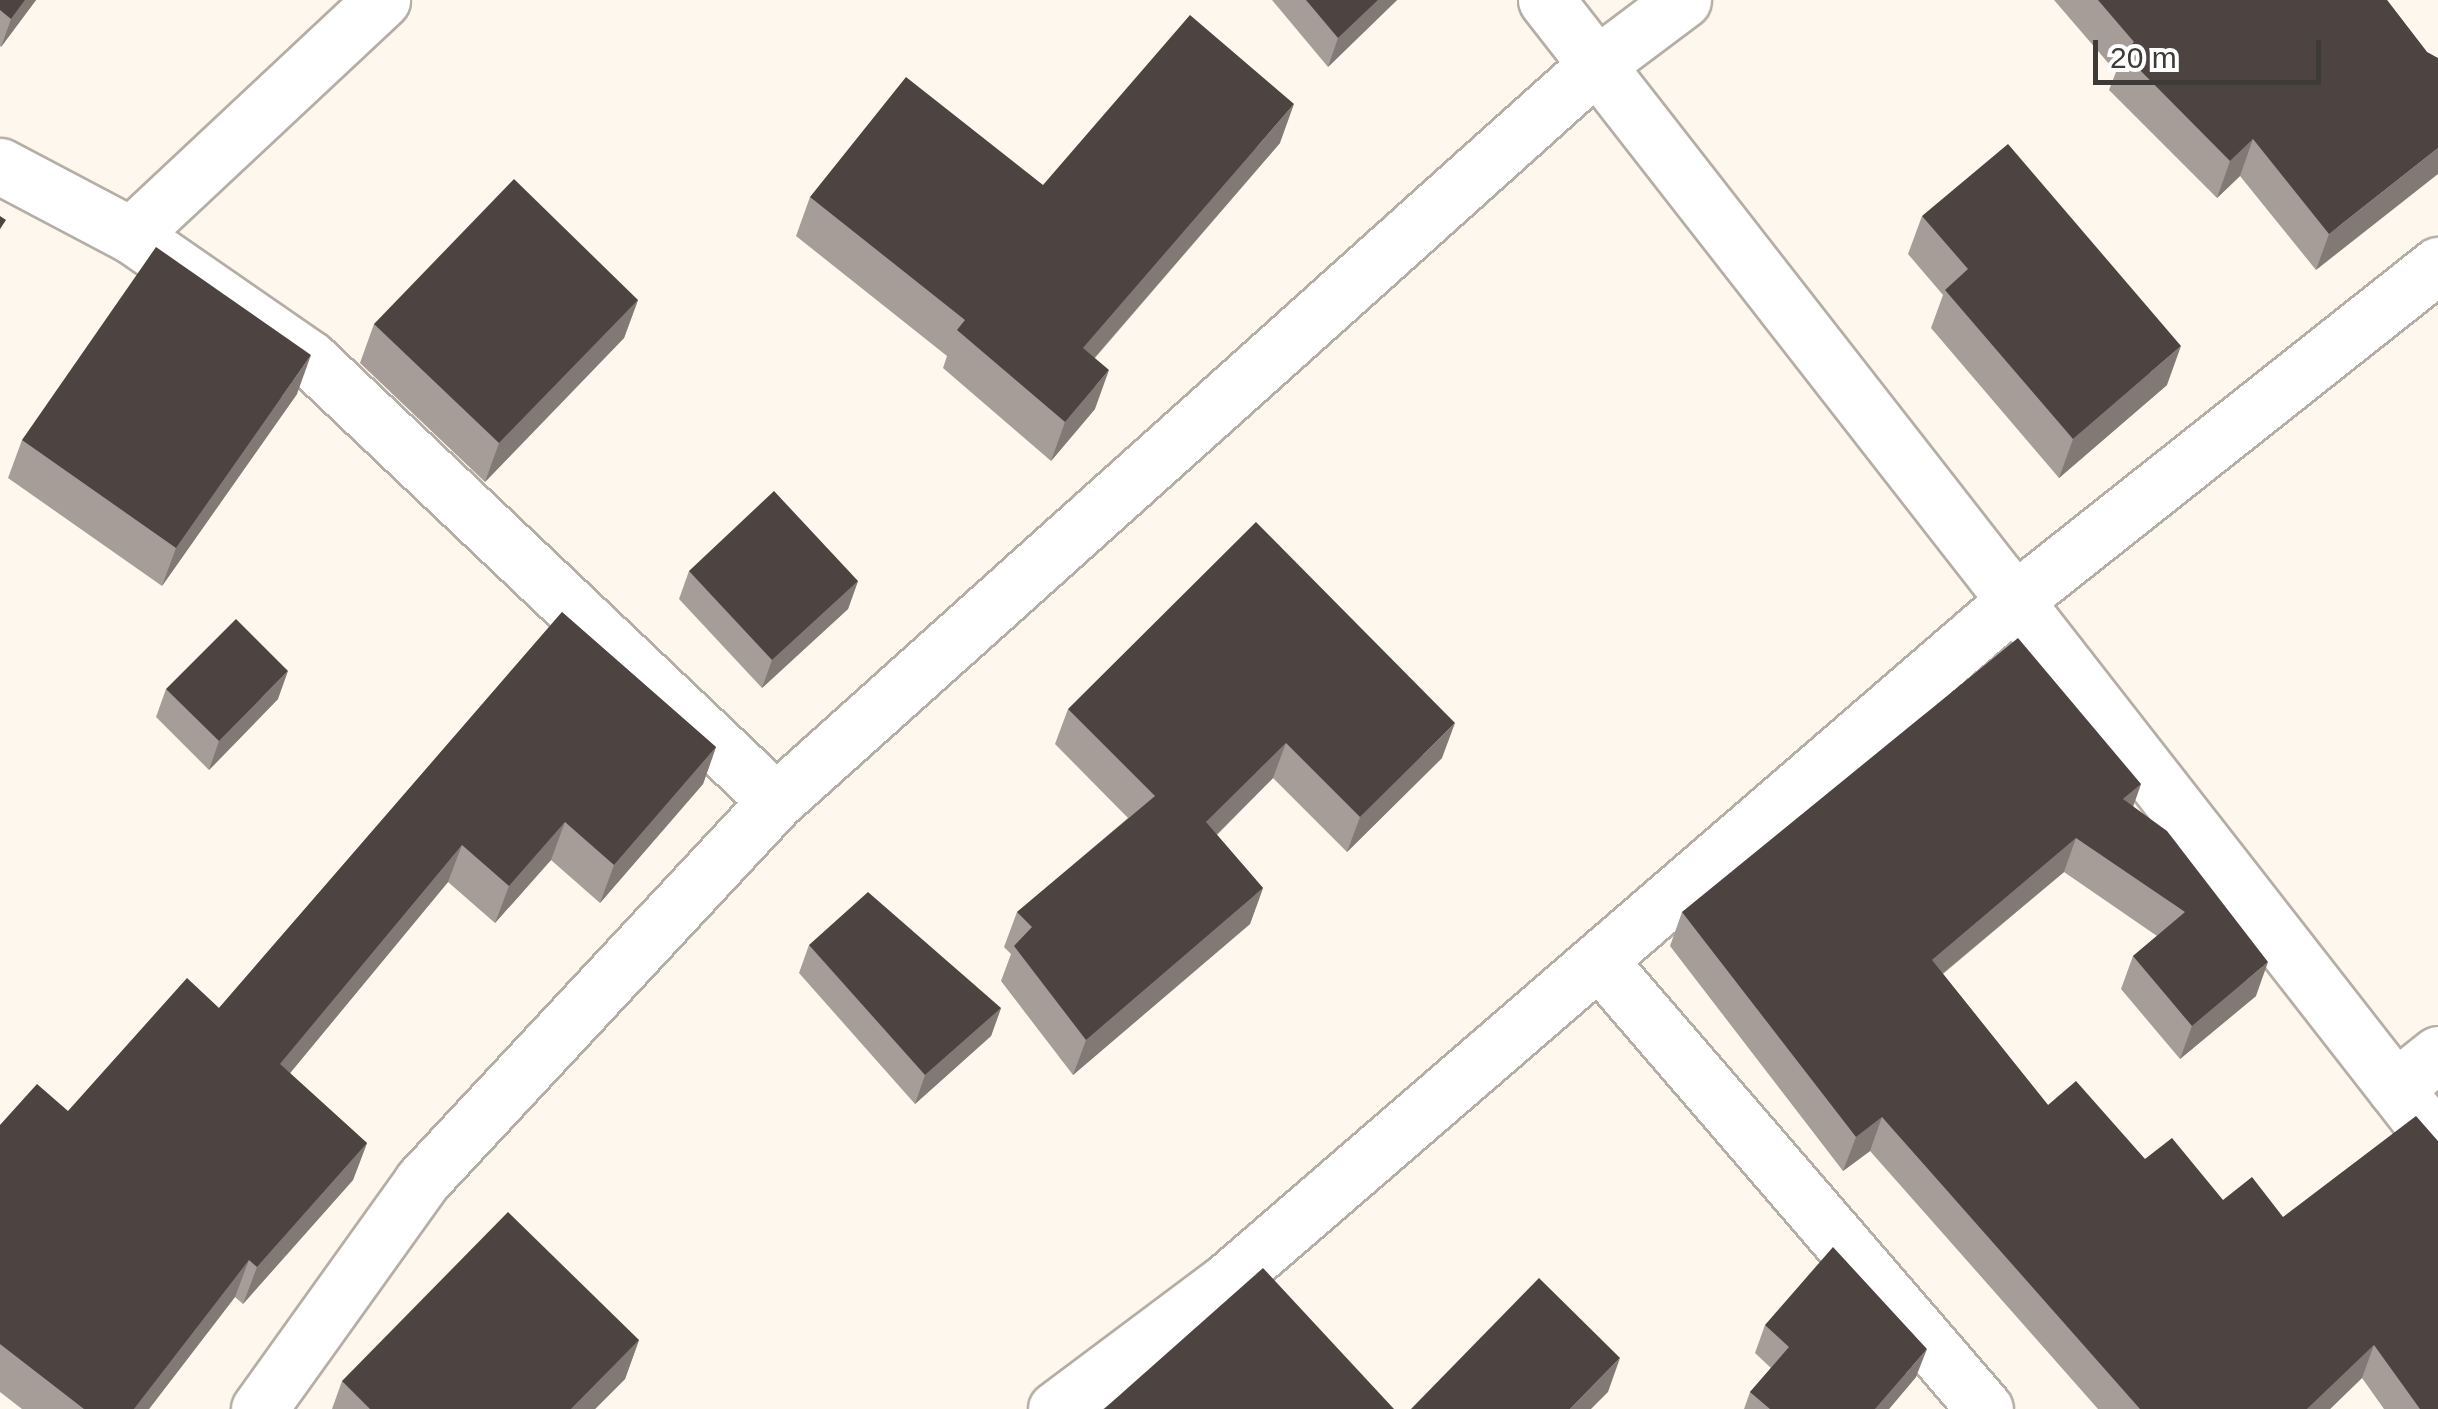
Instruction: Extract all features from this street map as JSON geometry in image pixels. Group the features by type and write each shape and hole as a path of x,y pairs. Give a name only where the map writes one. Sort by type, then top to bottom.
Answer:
{"street":[{"path":"131,235 382,0"},
{"path":"1546,0 2438,1143"},
{"path":"259,1409 422,1181 776,801 1595,66 1683,0"},
{"path":"0,166 131,235 310,359 776,801"},
{"path":"1056,1409 1227,1280 2014,601 2438,265"},
{"path":"1599,961 1985,1409"},
{"path":"2394,1088 2438,1054"}],"building":[{"path":"0,0 25,0 11,19 0,10"},
{"path":"1306,0 1378,0 1338,38"},
{"path":"2098,0 2387,0 2427,52 2438,58 2438,148 2329,234 2253,139 2230,161 2123,53 2134,42"},
{"path":"1190,15 1294,104 1083,348 1109,370 1065,422 957,330 965,320 810,197 906,77 1043,185"},
{"path":"2008,144 2181,346 2073,439 1945,290 1968,269 1922,216"},
{"path":"514,179 638,300 499,443 374,324"},
{"path":"156,247 311,355 176,548 22,440"},
{"path":"774,491 858,581 772,660 689,571"},
{"path":"1256,522 1455,723 1360,817 1286,743 1206,822 1263,888 1086,1040 1014,946 1032,927 1017,912 1155,796 1068,709"},
{"path":"562,612 716,747 614,865 565,822 509,886 462,845 280,1064 367,1143 257,1267 249,1260 134,1409 84,1409 0,1344 0,1125 37,1084 68,1111 187,978 219,1008"},
{"path":"236,619 288,671 219,741 166,689"},
{"path":"2018,638 2141,784 2123,799 2167,831 2268,962 2192,1026 2133,956 2185,912 2076,838 1932,960 2048,1105 2076,1081 2145,1159 2172,1138 2223,1200 2252,1177 2283,1217 2416,1116 2438,1141 2438,1409 2420,1409 2374,1345 2307,1409 2140,1409 1882,1117 1856,1137 1682,912"},
{"path":"868,892 1001,1008 925,1075 809,945"},
{"path":"508,1212 639,1340 571,1409 370,1409 342,1381"},
{"path":"1833,1247 1927,1349 1875,1409 1770,1409 1750,1392 1789,1347 1765,1325"},
{"path":"1263,1268 1394,1409 1104,1409"},
{"path":"1539,1278 1620,1358 1570,1409 1411,1409"}]}
